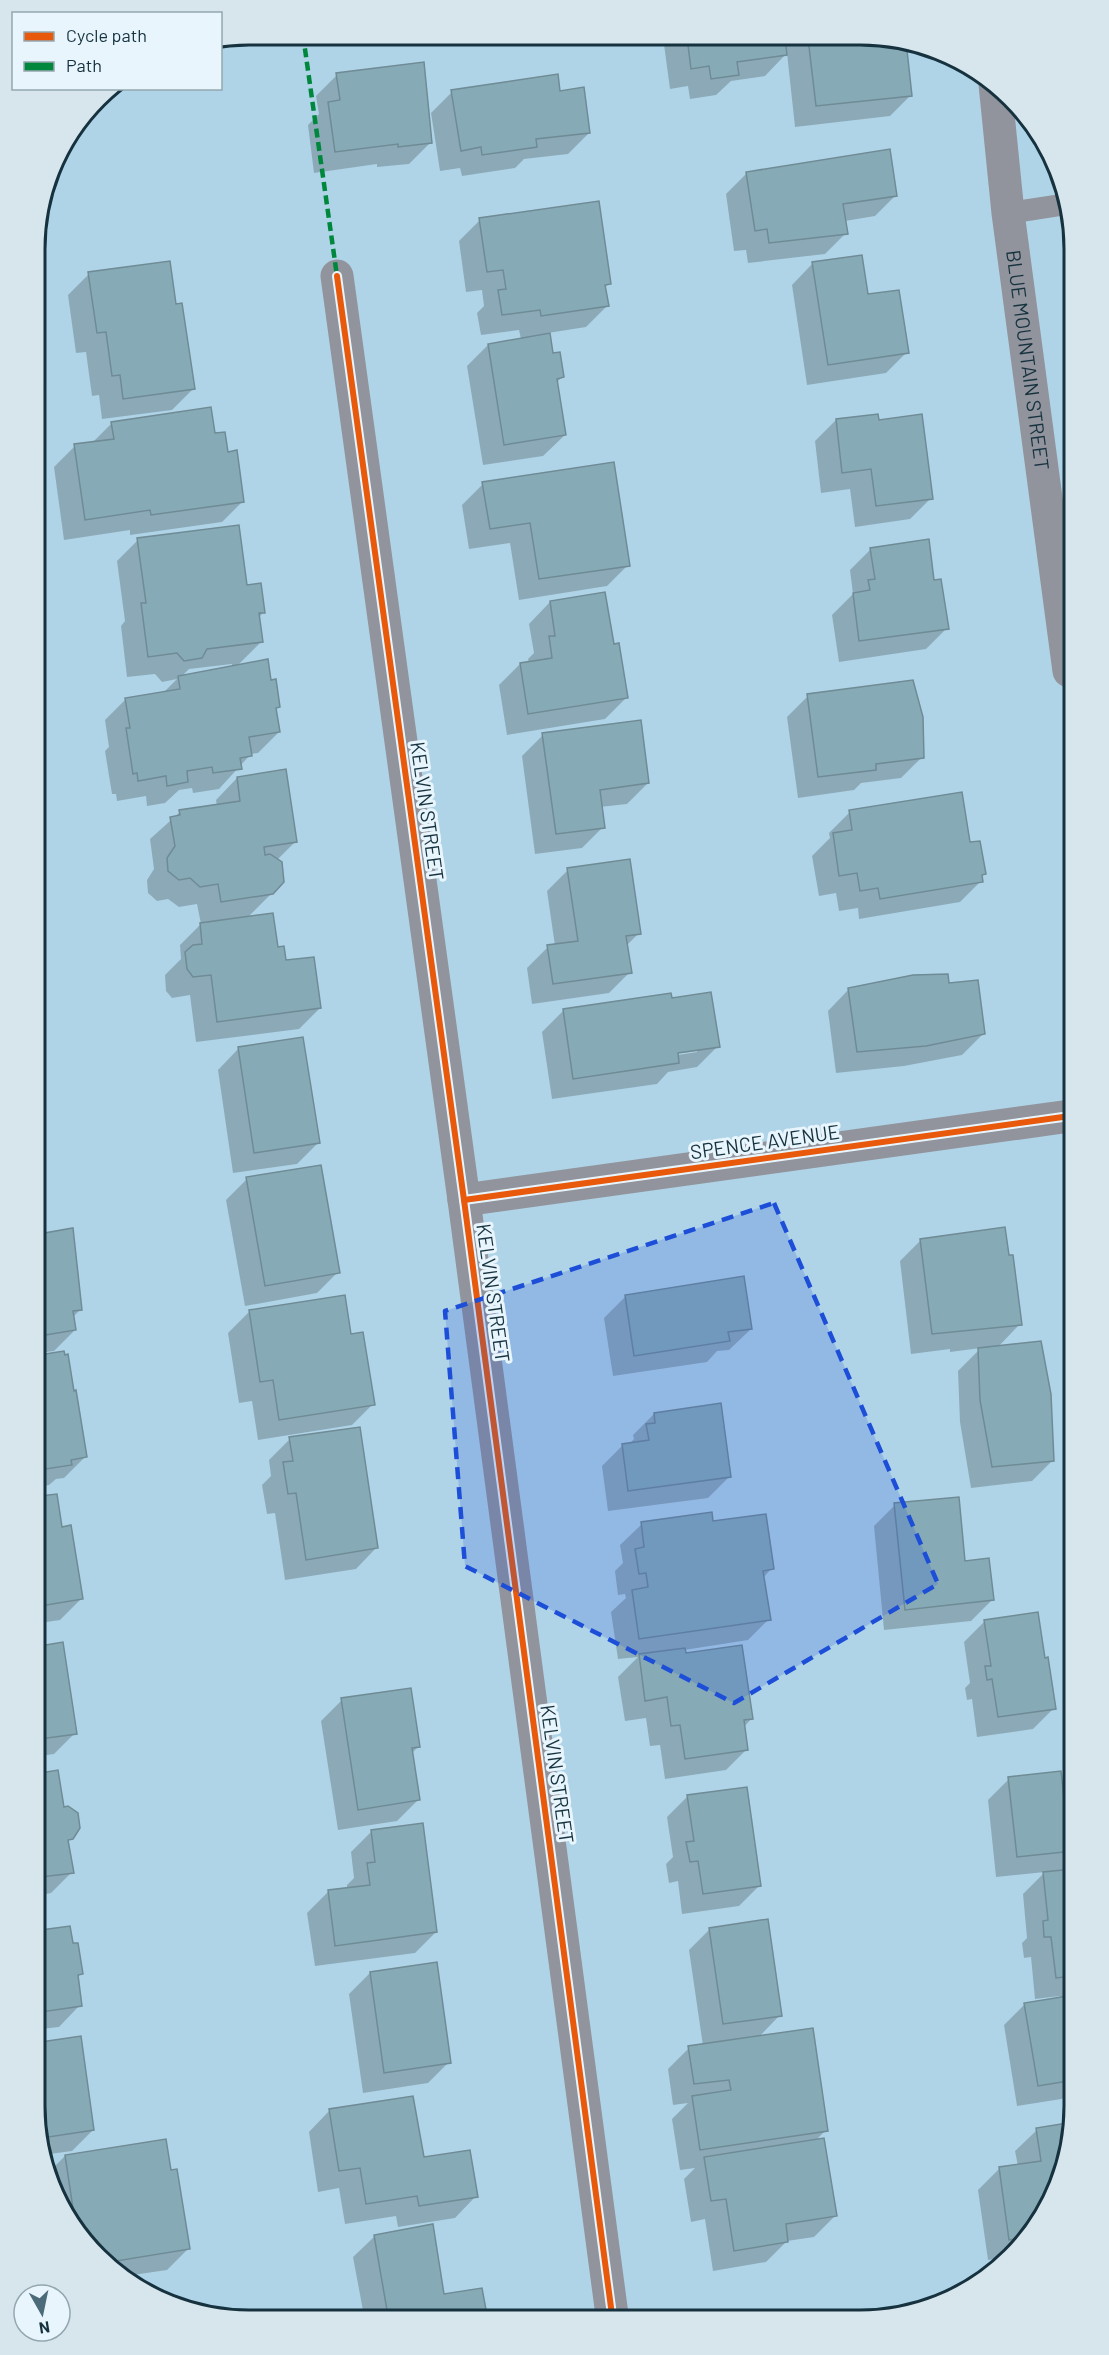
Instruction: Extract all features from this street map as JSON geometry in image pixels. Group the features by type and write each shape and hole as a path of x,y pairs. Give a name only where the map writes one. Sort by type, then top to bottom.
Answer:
{"street":[{"name":"BLUE MOUNTAIN STREET","path":"996,97 1008,213 1062,560 1064,592"},
{"name":"KELVIN STREET","path":"337,276 464,1200 611,2310"},
{"name":"SPENCE AVENUE","path":"464,1200 1064,1117"}],"lane":[{"path":"1008,213 1059,205"}],"highlighted area":[{"path":"774,1203 938,1584 734,1703 465,1566 445,1311"}],"building":[{"path":"688,45 786,45 787,55 737,62 739,75 711,79 709,66 691,69"},
{"path":"809,45 860,45 907,51 912,96 816,106"},
{"path":"424,62 432,143 398,147 398,144 335,152 328,102 340,100 336,73"},
{"path":"558,74 560,91 584,87 590,133 536,139 537,147 482,155 481,147 461,151 451,90"},
{"path":"890,149 897,196 843,204 848,234 769,243 767,229 755,231 746,172"},
{"path":"599,201 611,284 605,285 609,306 541,316 540,310 502,315 498,290 506,289 503,270 487,272 479,218"},
{"path":"862,255 868,294 899,290 909,353 828,365 812,262"},
{"path":"170,261 176,304 182,303 195,389 123,399 120,375 112,376 106,332 97,333 88,272"},
{"path":"550,333 553,353 560,352 564,377 557,379 566,435 504,445 488,344"},
{"path":"211,407 215,433 225,432 228,452 237,450 244,502 151,515 150,510 85,520 74,444 114,439 111,422"},
{"path":"878,414 879,420 922,414 933,499 876,506 871,469 842,473 836,419"},
{"path":"614,462 630,566 539,579 530,523 490,529 482,482"},
{"path":"239,525 247,585 261,583 265,613 259,613 263,642 207,649 202,658 184,661 177,653 148,657 141,603 146,603 137,538"},
{"path":"929,539 934,580 941,579 949,629 859,641 853,593 870,590 868,580 875,579 870,548"},
{"path":"605,592 614,644 619,643 628,698 528,714 520,663 552,658 549,636 555,636 550,601"},
{"path":"268,659 271,680 276,679 280,707 276,708 280,732 249,737 252,756 240,758 242,769 213,773 212,767 187,771 188,782 167,786 166,776 138,781 137,773 133,774 126,728 130,728 125,698 180,689 178,676"},
{"path":"913,680 923,717 924,758 876,764 876,770 818,777 807,694"},
{"path":"641,720 649,783 600,790 605,828 556,834 542,733"},
{"path":"286,769 297,842 264,847 265,855 270,854 282,862 284,882 273,894 221,902 218,884 200,887 190,878 179,880 168,871 167,858 175,846 170,817 180,815 179,810 240,801 237,777"},
{"path":"962,792 970,842 980,841 986,874 982,875 983,882 880,899 878,888 860,891 857,873 839,876 833,833 852,830 849,810"},
{"path":"630,859 641,934 626,936 632,973 553,984 547,945 578,941 567,868"},
{"path":"273,913 278,947 284,946 286,960 314,957 321,1008 217,1022 211,975 193,977 187,969 185,952 193,945 202,944 200,923"},
{"path":"948,974 949,983 978,980 985,1034 926,1046 857,1052 848,988 913,975"},
{"path":"711,992 720,1047 678,1053 679,1063 573,1079 563,1009 671,993 672,998"},
{"path":"303,1037 320,1143 254,1153 238,1047"},
{"path":"321,1165 340,1273 265,1286 246,1177"},
{"path":"1005,1227 1009,1255 1013,1255 1022,1325 932,1334 920,1239"},
{"path":"73,1228 82,1310 73,1311 76,1330 45,1335 45,1233"},
{"path":"744,1276 752,1329 728,1332 730,1341 634,1356 625,1295"},
{"path":"345,1295 351,1334 363,1332 375,1405 279,1420 273,1380 260,1382 249,1310"},
{"path":"1041,1341 1051,1394 1054,1461 992,1467 980,1400 978,1348"},
{"path":"64,1351 65,1355 68,1354 87,1457 71,1460 72,1465 45,1469 45,1354"},
{"path":"721,1403 731,1477 628,1491 622,1444 649,1440 646,1424 655,1423 654,1413"},
{"path":"360,1427 378,1548 306,1560 296,1493 288,1494 283,1462 293,1461 289,1437"},
{"path":"57,1494 62,1527 71,1525 83,1599 45,1605 45,1495"},
{"path":"959,1497 965,1561 989,1558 994,1600 905,1610 894,1503"},
{"path":"712,1512 713,1521 766,1514 774,1569 763,1571 771,1620 639,1639 632,1590 648,1587 646,1573 639,1574 635,1549 644,1547 641,1522"},
{"path":"1038,1612 1056,1709 998,1717 992,1679 987,1680 985,1666 991,1666 984,1620"},
{"path":"63,1642 77,1734 45,1738 45,1645"},
{"path":"742,1645 753,1719 744,1720 748,1750 685,1759 680,1725 671,1726 667,1697 645,1701 639,1654 685,1648 686,1653"},
{"path":"411,1688 420,1747 412,1748 420,1800 358,1810 341,1698"},
{"path":"58,1770 64,1807 68,1806 78,1813 80,1828 73,1839 68,1840 74,1873 45,1877 45,1772"},
{"path":"1061,1771 1064,1799 1064,1852 1017,1857 1008,1777"},
{"path":"747,1787 761,1886 703,1894 698,1861 690,1862 686,1842 694,1841 687,1795"},
{"path":"423,1823 437,1932 335,1946 328,1890 370,1885 367,1863 375,1862 371,1830"},
{"path":"1064,1870 1064,1977 1056,1978 1051,1937 1044,1937 1043,1921 1048,1920 1043,1872"},
{"path":"768,1919 782,2016 723,2024 709,1928"},
{"path":"70,1926 73,1943 78,1943 83,1974 78,1975 82,2006 45,2011 45,1929"},
{"path":"437,1962 451,2063 384,2073 370,1972"},
{"path":"1064,1997 1064,2082 1038,2086 1024,2003"},
{"path":"813,2028 828,2131 700,2150 692,2096 731,2090 729,2080 694,2084 688,2046"},
{"path":"81,2036 94,2130 48,2137 45,2106 45,2041"},
{"path":"413,2096 424,2157 470,2150 478,2197 419,2206 417,2196 366,2204 360,2168 339,2171 329,2109"},
{"path":"1063,2124 1053,2172 1043,2196 1022,2230 1014,2239 1009,2240 999,2167 1041,2161 1036,2128"},
{"path":"824,2138 837,2216 786,2224 788,2242 734,2251 726,2199 711,2201 704,2157"},
{"path":"166,2139 171,2170 177,2169 190,2249 117,2261 87,2230 73,2210 65,2155"},
{"path":"433,2224 444,2294 482,2288 486,2310 387,2310 374,2235"}],"marked path":[{"path":"304,45 337,276"}],"cycle path":[{"path":"337,276 464,1200 611,2310"},
{"path":"464,1200 1064,1117"}]}
